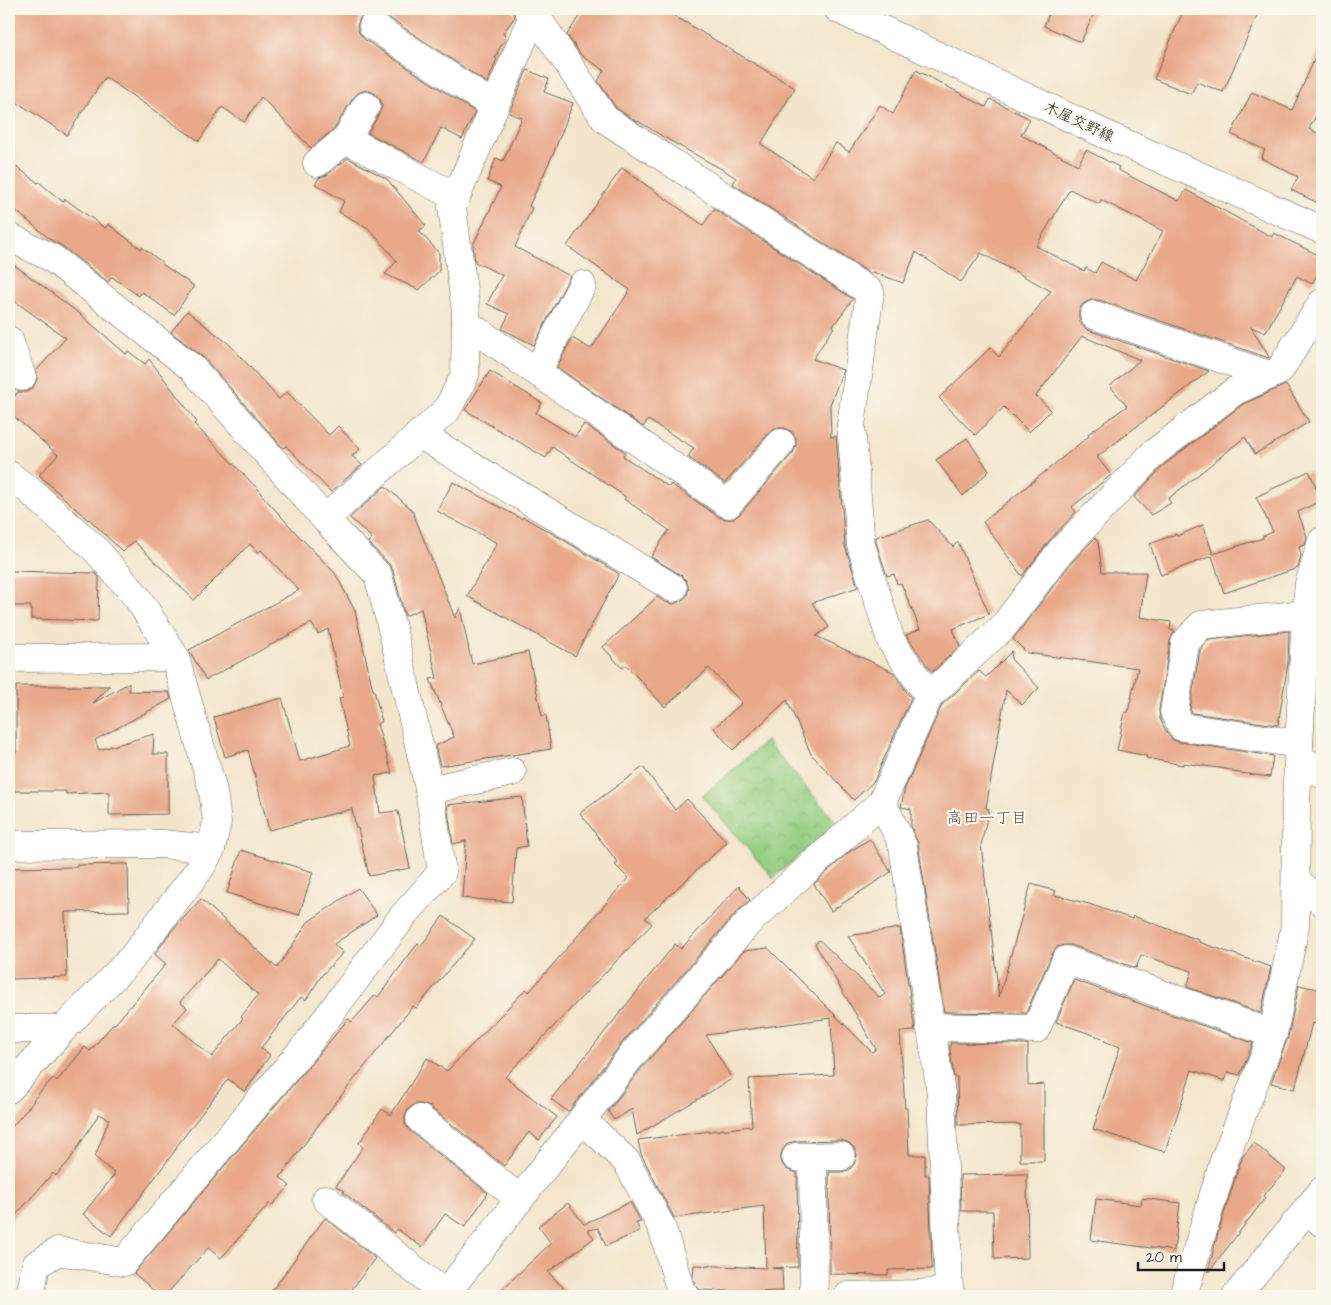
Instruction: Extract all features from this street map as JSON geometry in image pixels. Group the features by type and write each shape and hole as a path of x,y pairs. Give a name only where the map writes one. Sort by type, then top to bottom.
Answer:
{"street":[{"name":"木屋交野線","path":"838,9 1111,137 1322,230"},
{"path":"325,519 447,410 465,376 466,312 452,207 531,11"},
{"path":"531,11 605,119 870,292 852,425 861,545 891,641 929,696"},
{"path":"373,26 494,106"},
{"path":"317,164 346,139 366,106"},
{"path":"346,139 456,196"},
{"path":"9,237 52,258 192,368 325,519 378,576 392,628 429,790 442,872 404,915 308,1043 124,1262 58,1251 36,1265 30,1296"},
{"path":"537,372 582,285"},
{"path":"326,1199 445,1295 633,1054 749,922 882,802 929,696 1004,627 1060,552 1154,453 1235,391 1279,371 1322,303"},
{"path":"1094,315 1269,376"},
{"path":"466,323 728,504 781,443"},
{"path":"9,340 22,377"},
{"path":"419,434 673,588"},
{"path":"9,475 29,490 95,549 137,597 175,656 213,791 217,822 211,849 201,867 131,959 63,1029 9,1089"},
{"path":"1183,1296 1224,1161 1273,1034 1295,926 1296,802 1299,750 1312,693 1306,614 1309,584 1322,541"},
{"path":"1306,614 1201,625 1186,643 1174,712 1182,727 1299,750 1322,774"},
{"path":"9,658 175,656"},
{"path":"429,790 512,772"},
{"path":"848,1296 950,1293 941,1093 902,846 882,802"},
{"path":"9,845 163,844 211,849"},
{"path":"1296,882 1322,902"},
{"path":"930,1027 1036,1029 1066,960 1273,1034"},
{"path":"9,1029 63,1029"},
{"path":"420,1119 520,1198"},
{"path":"582,1119 627,1162 662,1228 682,1295 686,1296"},
{"path":"814,1296 805,1157 841,1156"},
{"path":"1236,1296 1319,1203"}],"green space":[{"path":"766,741 837,823 773,878 702,796"}],"building":[{"path":"9,9 512,9 515,17 503,33 506,38 497,52 495,58 497,59 487,83 382,13 374,10 366,12 360,18 357,26 359,33 364,39 475,112 462,139 441,128 424,162 368,133 382,106 380,99 374,93 367,90 359,92 353,98 334,129 311,148 261,97 244,122 222,107 199,141 105,77 67,135 9,97"},
{"path":"584,9 663,9 795,88 761,144 813,178 836,143 849,152 880,105 893,114 916,70 986,107 990,99 1030,119 1021,135 1078,165 1086,150 1119,167 1118,170 1179,201 1186,190 1272,237 1274,233 1322,257 1322,266 1312,284 1297,276 1265,333 1251,327 1269,358 1099,300 1091,300 1083,304 1079,310 1079,318 1082,325 1088,330 1209,371 1097,457 1111,475 1072,507 1076,512 1049,541 1022,576 983,522 1089,436 1088,434 1127,406 1110,386 1140,360 1082,336 1036,396 1051,410 1029,432 1004,407 975,435 939,398 990,348 999,357 1051,291 981,253 961,282 916,252 903,283 873,272 871,274 733,184 736,178 727,172 665,138 616,108 598,81 604,70 582,56 567,35","holes":["1070,189 1099,204 1101,200 1163,231 1136,280 1101,262 1095,273 1086,268 1084,271 1036,246"]},
{"path":"1051,9 1096,9 1081,42 1044,26"},
{"path":"1184,9 1260,9 1223,92 1197,82 1191,94 1154,79"},
{"path":"1322,42 1322,104 1309,129 1319,134 1322,127 1322,205 1291,190 1298,177 1261,158 1265,150 1231,134 1252,92 1292,110"},
{"path":"527,70 549,79 544,92 573,103 554,152 529,206 532,208 515,247 570,276 534,345 502,329 509,314 487,304 502,275 475,262 473,245 501,187 487,181 496,158 503,161 522,118 509,113"},
{"path":"348,158 387,179 426,226 419,231 439,253 439,271 419,290 385,274 397,261 368,228 339,212 344,201 315,184 319,178 327,175"},
{"path":"9,161 63,202 65,199 105,228 108,224 194,286 174,315 142,292 139,296 112,277 108,282 62,246 51,240 9,205"},
{"path":"622,168 703,225 714,209 853,299 833,326 813,359 843,370 830,405 831,437 836,436 845,546 858,587 812,603 829,627 816,636 893,672 911,698 874,781 854,800 811,754 787,700 733,750 714,728 742,703 709,668 665,707 626,665 622,668 603,647 657,597 673,604 687,596 689,588 686,580 651,557 669,530 624,499 626,497 552,447 546,458 465,410 490,371 542,403 536,413 575,437 584,424 625,452 623,456 669,487 671,484 719,517 726,519 733,519 740,514 793,453 796,438 792,432 784,428 775,428 725,483 688,457 694,448 648,420 643,427 557,367 572,338 591,349 630,290 567,246"},
{"path":"9,261 80,314 126,354 128,351 145,364 149,359 197,422 194,424 261,492 297,534 335,573 355,611 382,722 377,724 392,773 375,776 380,813 398,811 410,868 369,876 352,809 269,830 248,750 225,757 214,717 282,698 300,761 350,746 339,698 343,697 328,629 318,634 311,623 206,680 189,650 299,590 261,550 258,553 250,544 194,600 134,541 123,552 39,475 58,455 9,412 9,402 18,392 27,392 33,388 37,379 36,371 66,338 9,297"},
{"path":"187,311 230,345 279,399 287,392 329,435 338,426 360,449 352,456 362,465 331,492 286,446 283,448 204,358 171,332"},
{"path":"1286,385 1309,422 1255,454 1245,437 1168,499 1171,503 1151,515 1134,497 1164,465 1243,404"},
{"path":"967,438 989,471 963,496 936,460"},
{"path":"1309,471 1322,500 1298,512 1307,537 1305,545 1299,547 1301,555 1298,568 1224,593 1212,556 1161,575 1150,544 1176,534 1177,536 1203,525 1213,554 1263,538 1263,536 1273,532 1256,497"},
{"path":"453,482 522,519 523,517 619,574 575,656 467,596 497,543 437,511"},
{"path":"385,486 412,510 455,618 460,608 472,664 528,652 542,716 546,715 551,749 440,766 435,746 454,737 430,679 437,678 421,609 405,616 390,565 368,542 372,538 350,518"},
{"path":"928,520 953,547 958,542 989,614 953,629 960,646 932,672 906,635 920,629 901,583 897,584 894,574 887,576 876,542 876,537"},
{"path":"1095,538 1098,542 1102,572 1146,572 1140,617 1171,622 1170,630 1175,631 1170,641 1159,710 1160,719 1168,735 1173,740 1180,742 1273,756 1270,777 1183,763 1183,765 1117,750 1125,712 1128,712 1138,668 1027,653 1013,639 1072,562"},
{"path":"9,571 95,573 99,577 98,621 31,619 31,606 9,606"},
{"path":"1289,631 1288,663 1278,725 1192,713 1190,709 1200,650 1209,640"},
{"path":"1321,632 1322,667 1319,667"},
{"path":"1012,651 1011,659 1039,688 1022,705 1006,690 986,808 989,809 981,845 999,997 1031,884 1056,891 1054,895 1089,904 1132,919 1133,916 1199,940 1199,942 1271,967 1261,1013 1187,987 1192,971 1141,955 1136,968 1071,945 1057,947 1052,954 1026,1013 944,1012 918,843 911,827 911,809 901,807 905,788 942,705 979,671 986,677"},
{"path":"129,683 129,691 169,692 171,699 95,740 99,750 154,734 153,754 168,754 168,814 109,815 109,792 66,794 66,791 9,791 9,753 16,753 16,686 110,686 93,703"},
{"path":"643,767 675,810 687,799 727,842 645,918 652,924 505,1077 557,1117 539,1140 529,1132 504,1166 430,1107 415,1104 408,1109 405,1124 410,1131 488,1193 465,1227 445,1214 422,1247 397,1229 394,1233 336,1186 363,1147 359,1143 382,1109 391,1115 427,1058 447,1071 526,989 529,992 628,878 615,865 618,863 580,813"},
{"path":"522,797 527,846 516,848 512,902 462,898 466,841 453,844 447,805"},
{"path":"870,839 891,872 831,911 814,884 849,852"},
{"path":"241,850 313,872 299,915 227,893"},
{"path":"128,864 129,911 65,912 67,977 12,979 9,868"},
{"path":"739,886 750,900 737,912 621,1044 568,1112 551,1099 675,944 681,949"},
{"path":"358,888 377,915 334,944 343,953 322,975 306,1000 301,997 261,1048 270,1055 245,1092 228,1079 111,1236 83,1214 115,1174 95,1157 109,1119 99,1114 69,1161 56,1176 53,1173 9,1223 9,1130 53,1078 57,1081 85,1047 90,1051 166,964 155,954 169,934 201,899 277,968 308,922","holes":["218,959 258,995 241,1017 243,1018 212,1057 173,1024 187,1008 180,1002"]},
{"path":"443,916 475,939 416,1008 413,1006 325,1116 280,1177 290,1186 272,1205 270,1203 221,1258 208,1248 165,1296 160,1296 134,1273 348,1019 352,1022 375,995 378,997 418,943 421,946"},
{"path":"900,928 915,1031 900,1032 909,1155 925,1155 925,1175 929,1175 932,1269 888,1270 888,1275 830,1274 829,1172 849,1170 854,1164 857,1155 849,1143 841,1140 796,1141 788,1143 783,1149 780,1158 788,1170 797,1173 798,1267 772,1268 782,1269 783,1291 700,1290 695,1284 693,1277 694,1265 766,1268 764,1206 674,1218 641,1154 638,1140 752,1126 749,1079 834,1075 831,1018 706,1035 732,1079 637,1135 632,1109 614,1120 608,1111 645,1064 744,951 768,948 872,1052 876,1049 815,944 819,940 880,998 885,994 848,936"},
{"path":"1074,980 1253,1043 1240,1075 1228,1072 1225,1081 1192,1070 1165,1152 1093,1129 1120,1047 1104,1041 1105,1039 1056,1022"},
{"path":"1299,985 1322,990 1322,1026 1312,1023 1295,1089 1271,1083 1288,1037"},
{"path":"950,1043 1028,1044 1028,1085 1044,1084 1044,1161 1020,1161 1020,1124 958,1125 957,1077 954,1077"},
{"path":"1254,1143 1286,1170 1263,1196 1265,1198 1209,1272 1218,1233 1239,1166 1243,1156"},
{"path":"1027,1174 1028,1258 994,1259 993,1211 961,1211 960,1175"},
{"path":"1142,1198 1180,1203 1174,1251 1091,1240 1096,1199 1141,1205"},
{"path":"630,1202 641,1222 636,1223 640,1231 606,1246 598,1228 588,1230 594,1238 548,1272 571,1296 495,1296 551,1243 538,1226 568,1203 584,1224"},
{"path":"325,1218 375,1258 347,1296 268,1296"}],"district":[{"name":"高田一丁目","path":"987,818"}]}
